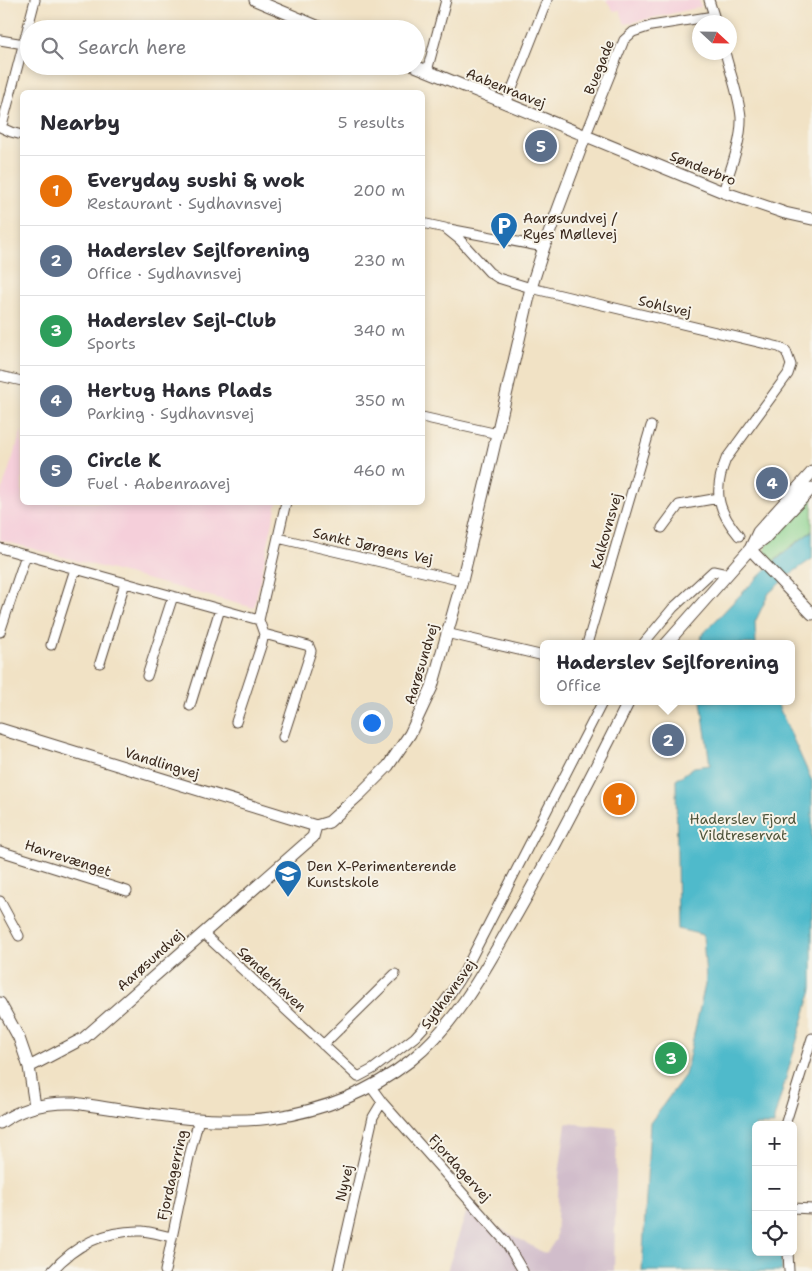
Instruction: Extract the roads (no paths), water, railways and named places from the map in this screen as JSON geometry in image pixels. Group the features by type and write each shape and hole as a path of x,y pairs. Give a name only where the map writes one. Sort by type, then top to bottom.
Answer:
{"street":[{"path":"30,20 35,0"},
{"path":"255,0 303,20"},
{"path":"427,71 446,0"},
{"path":"506,104 547,0"},
{"path":"709,0 714,15"},
{"name":"Buegade","path":"586,137 624,40 633,32 651,26 692,22"},
{"path":"0,40 20,43"},
{"path":"20,59 0,127 20,134"},
{"path":"722,192 738,142 741,118 727,60"},
{"name":"Aabenraavej","path":"427,71 586,137"},
{"name":"Sønderbro","path":"586,137 722,192 777,210 812,218"},
{"name":"Aarøsundvej","path":"29,1067 84,1038 313,837 316,826 328,822 360,794 388,766 410,734 432,686 462,581 498,434 530,288 586,137"},
{"path":"425,224 544,247"},
{"name":"Sohlsvej","path":"445,228 460,240 489,272 498,278 530,288 779,347 786,351 791,365 788,374 726,459 720,472 719,498"},
{"path":"0,376 20,381"},
{"path":"425,418 498,434"},
{"name":"Kalkovnsvej","path":"588,640 651,426"},
{"path":"750,549 758,532 812,472"},
{"path":"669,640 750,549 765,538 812,488"},
{"path":"662,528 679,505 719,498 727,522 739,536"},
{"path":"236,722 264,634 259,620 285,505"},
{"name":"Sankt Jørgens Vej","path":"278,538 462,581"},
{"path":"0,548 259,620"},
{"path":"750,549 812,614"},
{"path":"0,632 26,555"},
{"path":"51,645 75,569"},
{"path":"646,640 673,608 713,571 727,574"},
{"path":"100,662 125,583"},
{"path":"146,676 173,596"},
{"path":"190,706 220,609"},
{"path":"446,633 540,655"},
{"path":"264,634 308,646 311,651 283,737"},
{"name":"Sydhavnsvej","path":"358,1077 373,1069 415,1037 450,994 464,972 601,705"},
{"name":"Sydhavnsvej","path":"0,1122 35,1106 54,1102 199,1119 244,1120 272,1118 311,1110 372,1087 411,1060 430,1043 453,1015 488,964 540,874 627,705"},
{"name":"Vandlingvej","path":"0,729 316,826"},
{"name":"Havrevænget","path":"0,851 127,892"},
{"path":"0,901 19,936"},
{"name":"Sønderhaven","path":"203,932 358,1077"},
{"path":"323,1045 395,974"},
{"path":"2,1010 19,1038 29,1067 35,1106"},
{"path":"786,1121 812,1038"},
{"name":"Fjordagervej","path":"372,1087 382,1102 496,1230 523,1271"},
{"name":"Nyvej","path":"338,1271 373,1117 382,1102"},
{"name":"Fjordagerring","path":"165,1271 199,1119"},
{"path":"797,1208 812,1209"},
{"name":"Fjordagerring","path":"52,1271 63,1259 83,1244 102,1236 143,1231 172,1237"},
{"path":"788,1256 789,1271"}],"water":[{"path":"812,531 812,559 789,575 769,593 755,622 756,640 701,640 702,635 741,594 768,567"},
{"name":"Haderslev Fjord Vildtreservat","path":"702,705 778,705 812,781 812,989 774,1121 752,1121 752,1256 781,1256 782,1271 642,1271 650,1123 685,1075 706,980 703,935 678,929 676,780 694,767 710,765"}],"place":[{"name":"Circle K","path":"541,146"},
{"name":"Aarøsundvej / Ryes Møllevej","path":"504,250"},
{"name":"Hertug Hans Plads","path":"772,483"},
{"name":"Haderslev Sejlforening","path":"668,740"},
{"name":"Everyday sushi & wok","path":"619,799"},
{"name":"Den X-Perimenterende Kunstskole","path":"288,898"},
{"name":"Haderslev Sejl-Club","path":"671,1058"}]}
